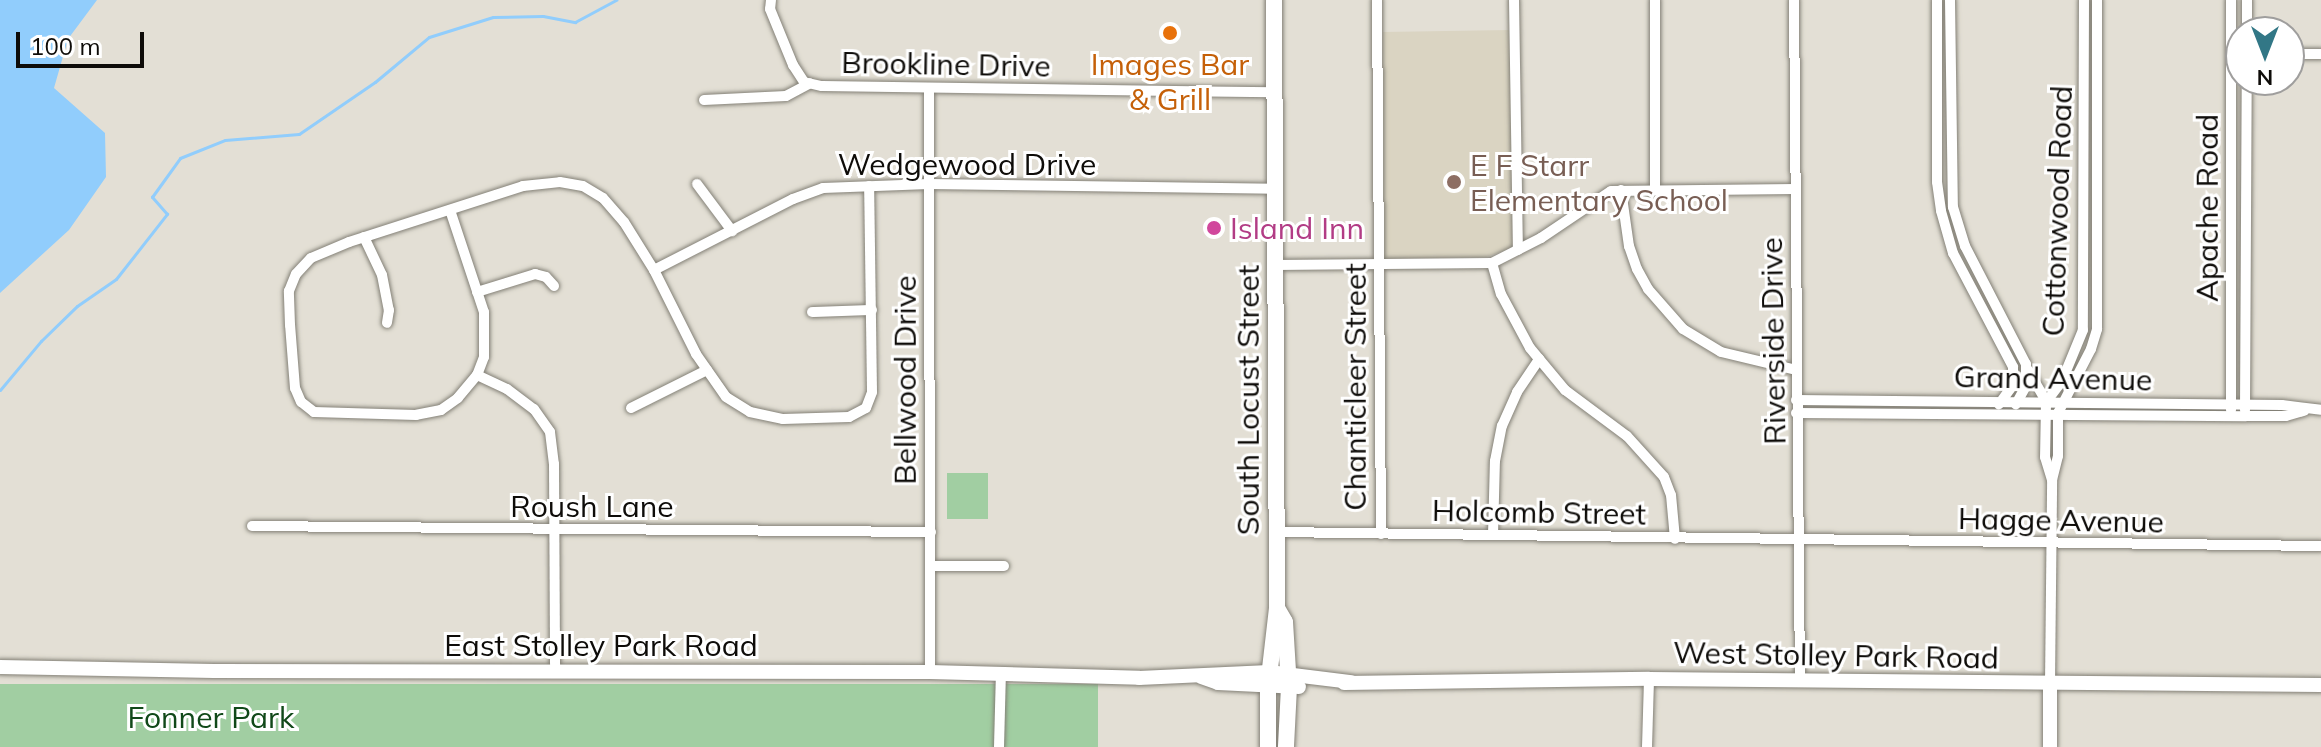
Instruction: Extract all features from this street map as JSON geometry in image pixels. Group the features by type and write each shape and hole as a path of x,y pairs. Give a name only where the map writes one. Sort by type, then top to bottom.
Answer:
{"main road":[{"name":"South Locust Street","path":"1268,747 1268,679 1277,608 1274,0"},
{"name":"South Locust Street","path":"1277,608 1285,622 1288,682 1286,747"}],"street":[{"path":"771,0 770,9 793,65 804,82 810,83"},
{"name":"Chanticleer Street","path":"1377,0 1381,534"},
{"path":"1514,0 1518,250"},
{"path":"1655,0 1655,189"},
{"name":"Riverside Drive","path":"1794,0 1800,681"},
{"path":"1937,0 1937,182 1941,211 1953,253 2013,367 2013,385 2003,408"},
{"path":"1950,0 1950,188 1953,207 1965,246 2026,364 2045,408 2045,457 2052,480"},
{"name":"Cottonwood Road","path":"2045,408 2062,381 2083,330 2084,0"},
{"name":"Cottonwood Road","path":"2058,413 2091,349 2097,329 2097,0"},
{"path":"704,100 786,96 810,83"},
{"name":"Brookline Drive","path":"810,83 929,88 1274,92"},
{"name":"Bellwood Drive","path":"929,88 930,672"},
{"name":"Apache Road","path":"2231,410 2235,96"},
{"name":"Apache Road","path":"2245,410 2247,96"},
{"path":"450,210 477,292 486,335 484,357 477,375 458,398 441,410 416,415 314,412 301,402 295,388 289,291 296,274 311,258 364,237 523,186 560,182 583,186 603,198 624,222 654,270 707,370 726,397 750,412 783,419 849,417 866,408 872,392 869,186"},
{"path":"697,184 732,231"},
{"name":"Wedgewood Drive","path":"654,270 793,199 823,188 929,184 1275,189"},
{"path":"1275,265 1492,263 1518,250 1591,202 1621,190 1795,189"},
{"path":"1621,190 1629,246 1637,269 1648,289 1683,329 1730,356 1796,370"},
{"path":"364,237 382,275 389,310 387,323"},
{"path":"1492,263 1501,294 1539,359 1565,390 1648,457 1671,495 1675,539"},
{"path":"477,292 535,274 546,277 554,286"},
{"path":"812,312 872,310"},
{"path":"1493,535 1495,461 1502,426 1517,392 1539,359"},
{"path":"2017,403 2026,386 2026,364"},
{"path":"631,408 707,370"},
{"path":"477,375 507,389 534,409 550,432 555,530 555,671"},
{"name":"Grand Avenue","path":"1796,400 2003,408 2045,408 2065,402 2231,410"},
{"name":"Grand Avenue","path":"1796,413 1991,413 2017,403 2045,408"},
{"name":"Grand Avenue","path":"2058,413 2245,410 2282,405 2316,410"},
{"path":"2045,408 2058,413 2058,456 2052,480 2050,747"},
{"name":"Roush Lane","path":"252,526 931,532"},
{"name":"Holcomb Street","path":"1276,532 1801,542"},
{"name":"Hagge Avenue","path":"1801,542 2321,546"},
{"path":"931,566 1004,566"},
{"name":"East Stolley Park Road","path":"0,667 930,672 1201,677 1217,672 1268,679"},
{"path":"999,747 1001,673"},
{"name":"West Stolley Park Road","path":"1268,679 1288,682 1649,679 2321,685"},
{"path":"1647,747 1649,679"}],"shaded area":[{"path":"1510,30 1514,247 1486,257 1384,259 1383,32"}],"green space":[{"path":"947,473 988,473 988,519 947,519"},
{"name":"Fonner Park","path":"0,684 1098,684 1098,747 0,747"}],"water":[{"path":"0,0 97,0 68,39 54,88 105,133 106,177 69,230 0,293"}],"waterway":[{"path":"0,390 41,341 77,306 116,279 167,214 152,197 180,158 225,140 299,134 375,82 429,37 493,17 543,16 575,22 616,0"}],"place":[{"name":"Images Bar & Grill","path":"1170,33"},
{"name":"E F Starr Elementary School","path":"1454,182"},
{"name":"Island Inn","path":"1214,228"}]}
